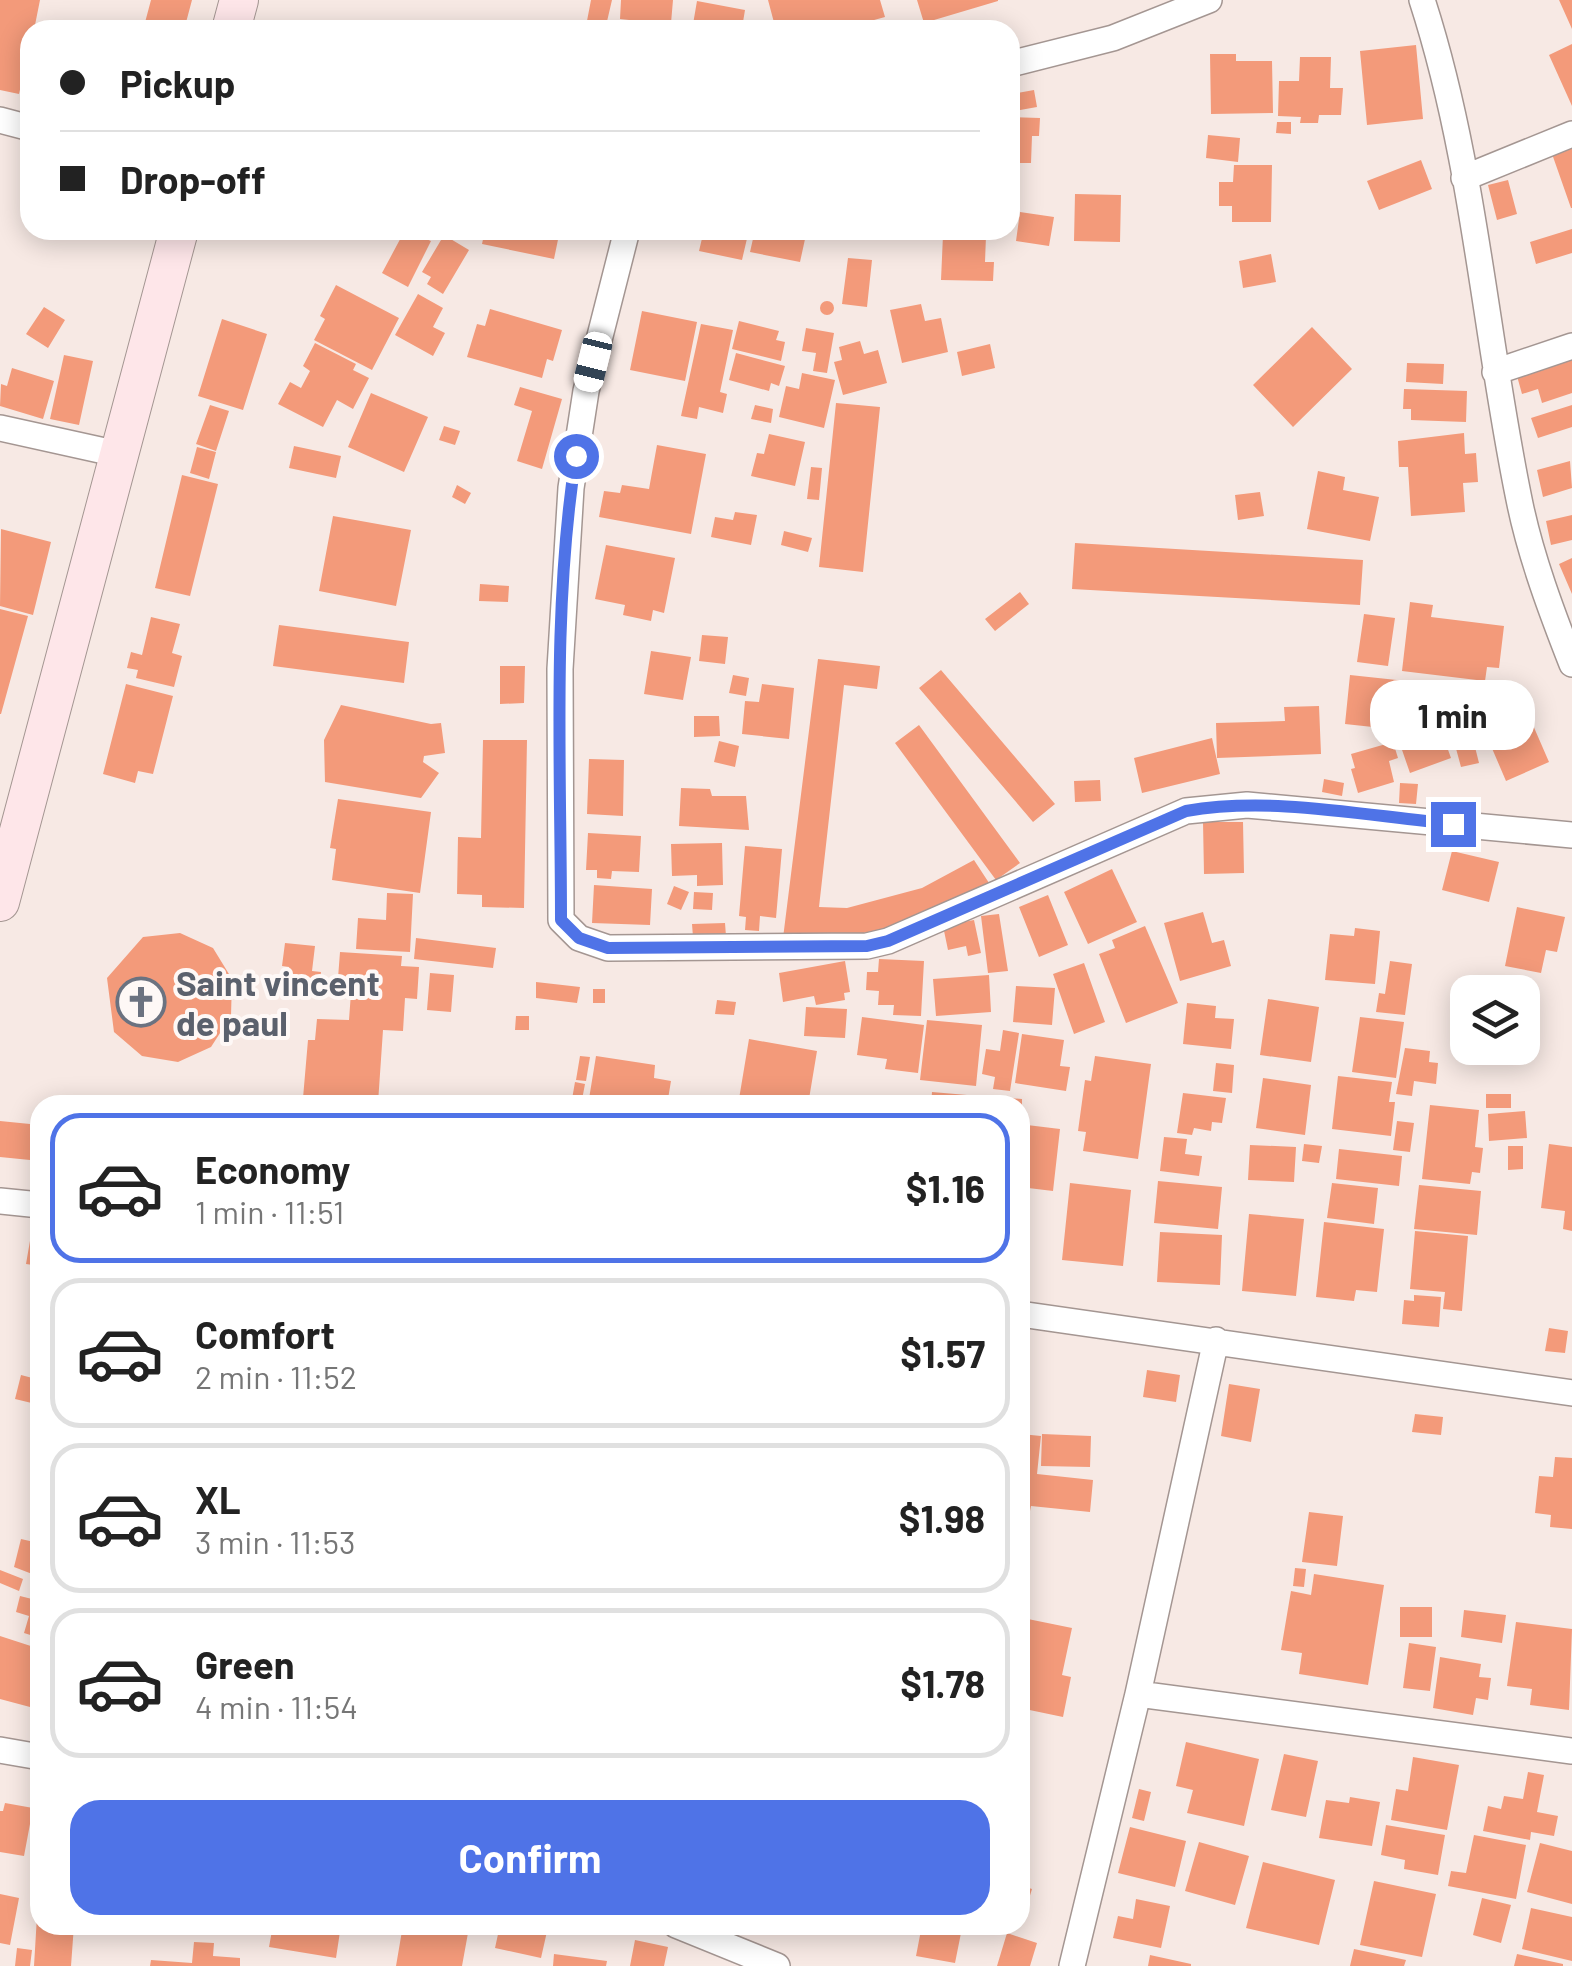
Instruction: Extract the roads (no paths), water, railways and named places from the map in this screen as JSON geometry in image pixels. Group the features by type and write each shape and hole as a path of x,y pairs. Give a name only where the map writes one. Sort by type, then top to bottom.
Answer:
{"main road":[{"path":"0,902 14,794 118,454 176,240"}],"street":[{"path":"1020,61 1113,38 1209,0"},
{"path":"1422,0 1464,178 1521,508 1566,632 1572,664"},
{"path":"1464,178 1572,134"},
{"path":"624,240 586,391 571,488 560,670 561,920 579,938 608,948 867,946 888,941 1186,811 1216,806 1294,809 1572,835"},
{"path":"1495,372 1572,346"},
{"path":"0,428 118,454"},
{"path":"0,1201 30,1204"},
{"path":"1030,1315 1572,1393"},
{"path":"1072,1966 1138,1694 1216,1340"},
{"path":"1138,1694 1572,1751"},
{"path":"0,1750 30,1755"},
{"path":"701,1935 777,1966"}],"place":[{"name":"Saint vincent de paul","path":"141,1002"}]}
